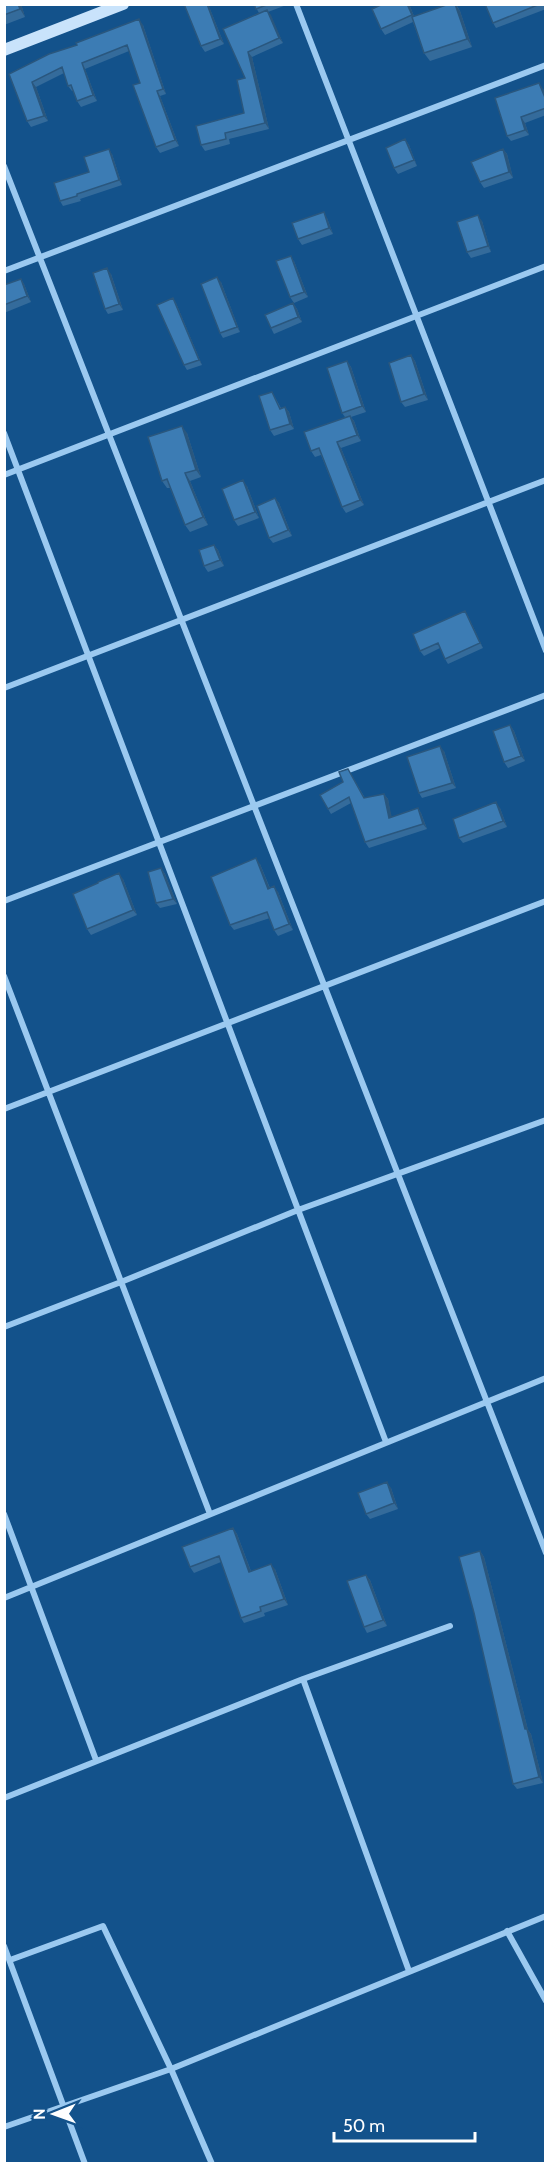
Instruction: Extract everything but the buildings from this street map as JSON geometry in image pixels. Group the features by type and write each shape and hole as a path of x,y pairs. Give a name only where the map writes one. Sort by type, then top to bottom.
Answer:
{"street":[{"path":"4,50 123,4"},
{"path":"296,4 546,651"},
{"path":"4,271 546,65"},
{"path":"4,166 546,1553"},
{"path":"4,475 546,266"},
{"path":"4,433 386,1442"},
{"path":"4,688 546,480"},
{"path":"4,902 546,695"},
{"path":"4,1109 546,901"},
{"path":"4,976 210,1514"},
{"path":"4,1327 298,1210 546,1120"},
{"path":"4,1598 546,1378"},
{"path":"4,1514 96,1760"},
{"path":"4,1798 303,1679 450,1626"},
{"path":"303,1679 409,1971"},
{"path":"4,2127 171,2068 546,1916"},
{"path":"10,1960 103,1926 171,2068 212,2163"},
{"path":"507,1931 546,2001"},
{"path":"4,1946 86,2163"}]}
